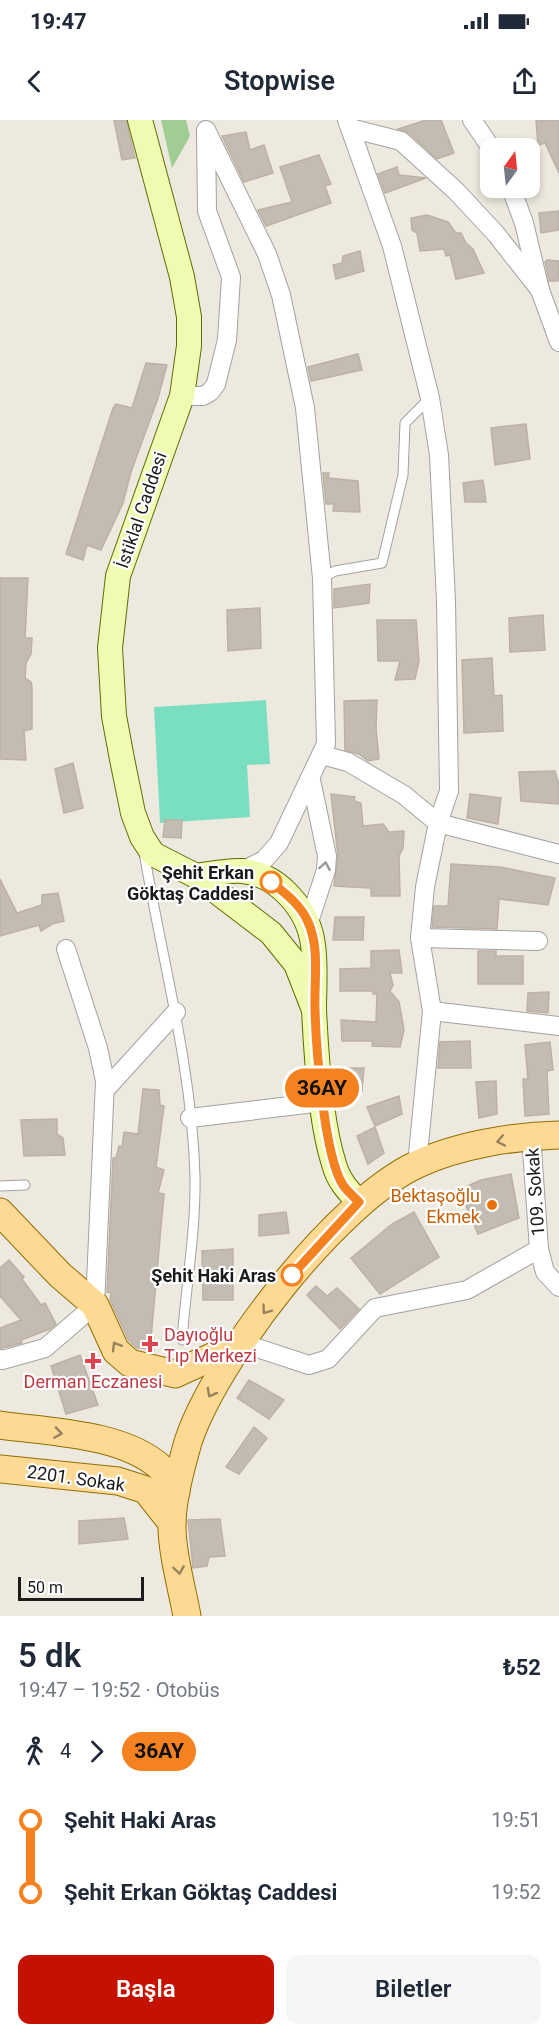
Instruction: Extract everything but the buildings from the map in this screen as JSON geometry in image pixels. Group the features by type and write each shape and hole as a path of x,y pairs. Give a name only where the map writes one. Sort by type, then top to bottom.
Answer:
{"main road":[{"name":"İstiklal Caddesi","path":"140,120 182,277 189,317 189,346 182,396 118,576 112,623 114,716 133,813 142,837 158,858 196,876 277,940 296,964 315,1010"},
{"name":"İstiklal Caddesi","path":"196,876 242,871 271,882 292,898 309,922 315,956 315,1010 323,1102 334,1164 343,1185 359,1202"},
{"path":"230,902 226,893 228,884 242,871"},
{"path":"277,940 285,942 295,940 304,934 309,922"},
{"path":"187,1616 172,1523 176,1492 189,1442 198,1420 242,1343 287,1281 359,1202 417,1164 478,1145 531,1135 559,1135"},
{"path":"0,1212 60,1275 95,1305 116,1351 130,1363 155,1371 175,1374 242,1343"},
{"name":"2201. Sokak","path":"0,1425 122,1445 161,1468 176,1492"},
{"name":"2201. Sokak","path":"0,1469 118,1480 146,1490 172,1523"}],"street":[{"path":"472,120 484,138"},
{"path":"348,124 401,141 456,191 496,234 540,290"},
{"path":"348,124 392,246 430,398 439,455 446,601 449,791 438,823 425,887 420,938 432,1011 417,1164"},
{"path":"182,396 203,396 210,392 216,384 227,340 231,277 207,210 204,125"},
{"path":"204,125 267,254 281,295 305,408 322,578 326,744 311,780 279,843 264,860 242,871"},
{"path":"515,198 524,223 540,290 559,342"},
{"path":"322,755 348,762 404,795 438,823 559,854"},
{"path":"309,922 326,870 327,856 311,780"},
{"path":"420,938 538,941"},
{"path":"0,1359 45,1348 95,1305 105,1090 99,1048 66,949"},
{"path":"432,1011 559,1026"},
{"path":"105,1090 176,1012"},
{"path":"190,1118 323,1102"},
{"name":"109. Sokak","path":"531,1135 539,1249 545,1272 559,1287"},
{"name":"109. Sokak","path":"242,1343 309,1365 328,1359 375,1308 468,1290 539,1249"}],"lane":[{"path":"322,578 335,571 382,563 403,475 405,423 430,398"},
{"path":"142,837 176,1012 195,1176 193,1227 182,1340"},
{"path":"0,1186 25,1185"}],"green space":[{"path":"161,120 186,120 190,136 172,168"},
{"path":"266,700 270,764 247,765 250,817 160,823 154,707"}],"bus line":[{"name":"36AY","path":"271,882 292,898 309,922 315,956 315,1010 326,1123 334,1164 343,1185 359,1202 292,1275"}],"place":[{"name":"Şehit Erkan Göktaş Caddesi","path":"271,882"},
{"name":"Bektaşoğlu Ekmek","path":"492,1205"},
{"name":"Şehit Haki Aras","path":"292,1275"},
{"name":"Dayıoğlu Tıp Merkezi","path":"150,1344"},
{"name":"Derman Eczanesi","path":"93,1361"}]}
